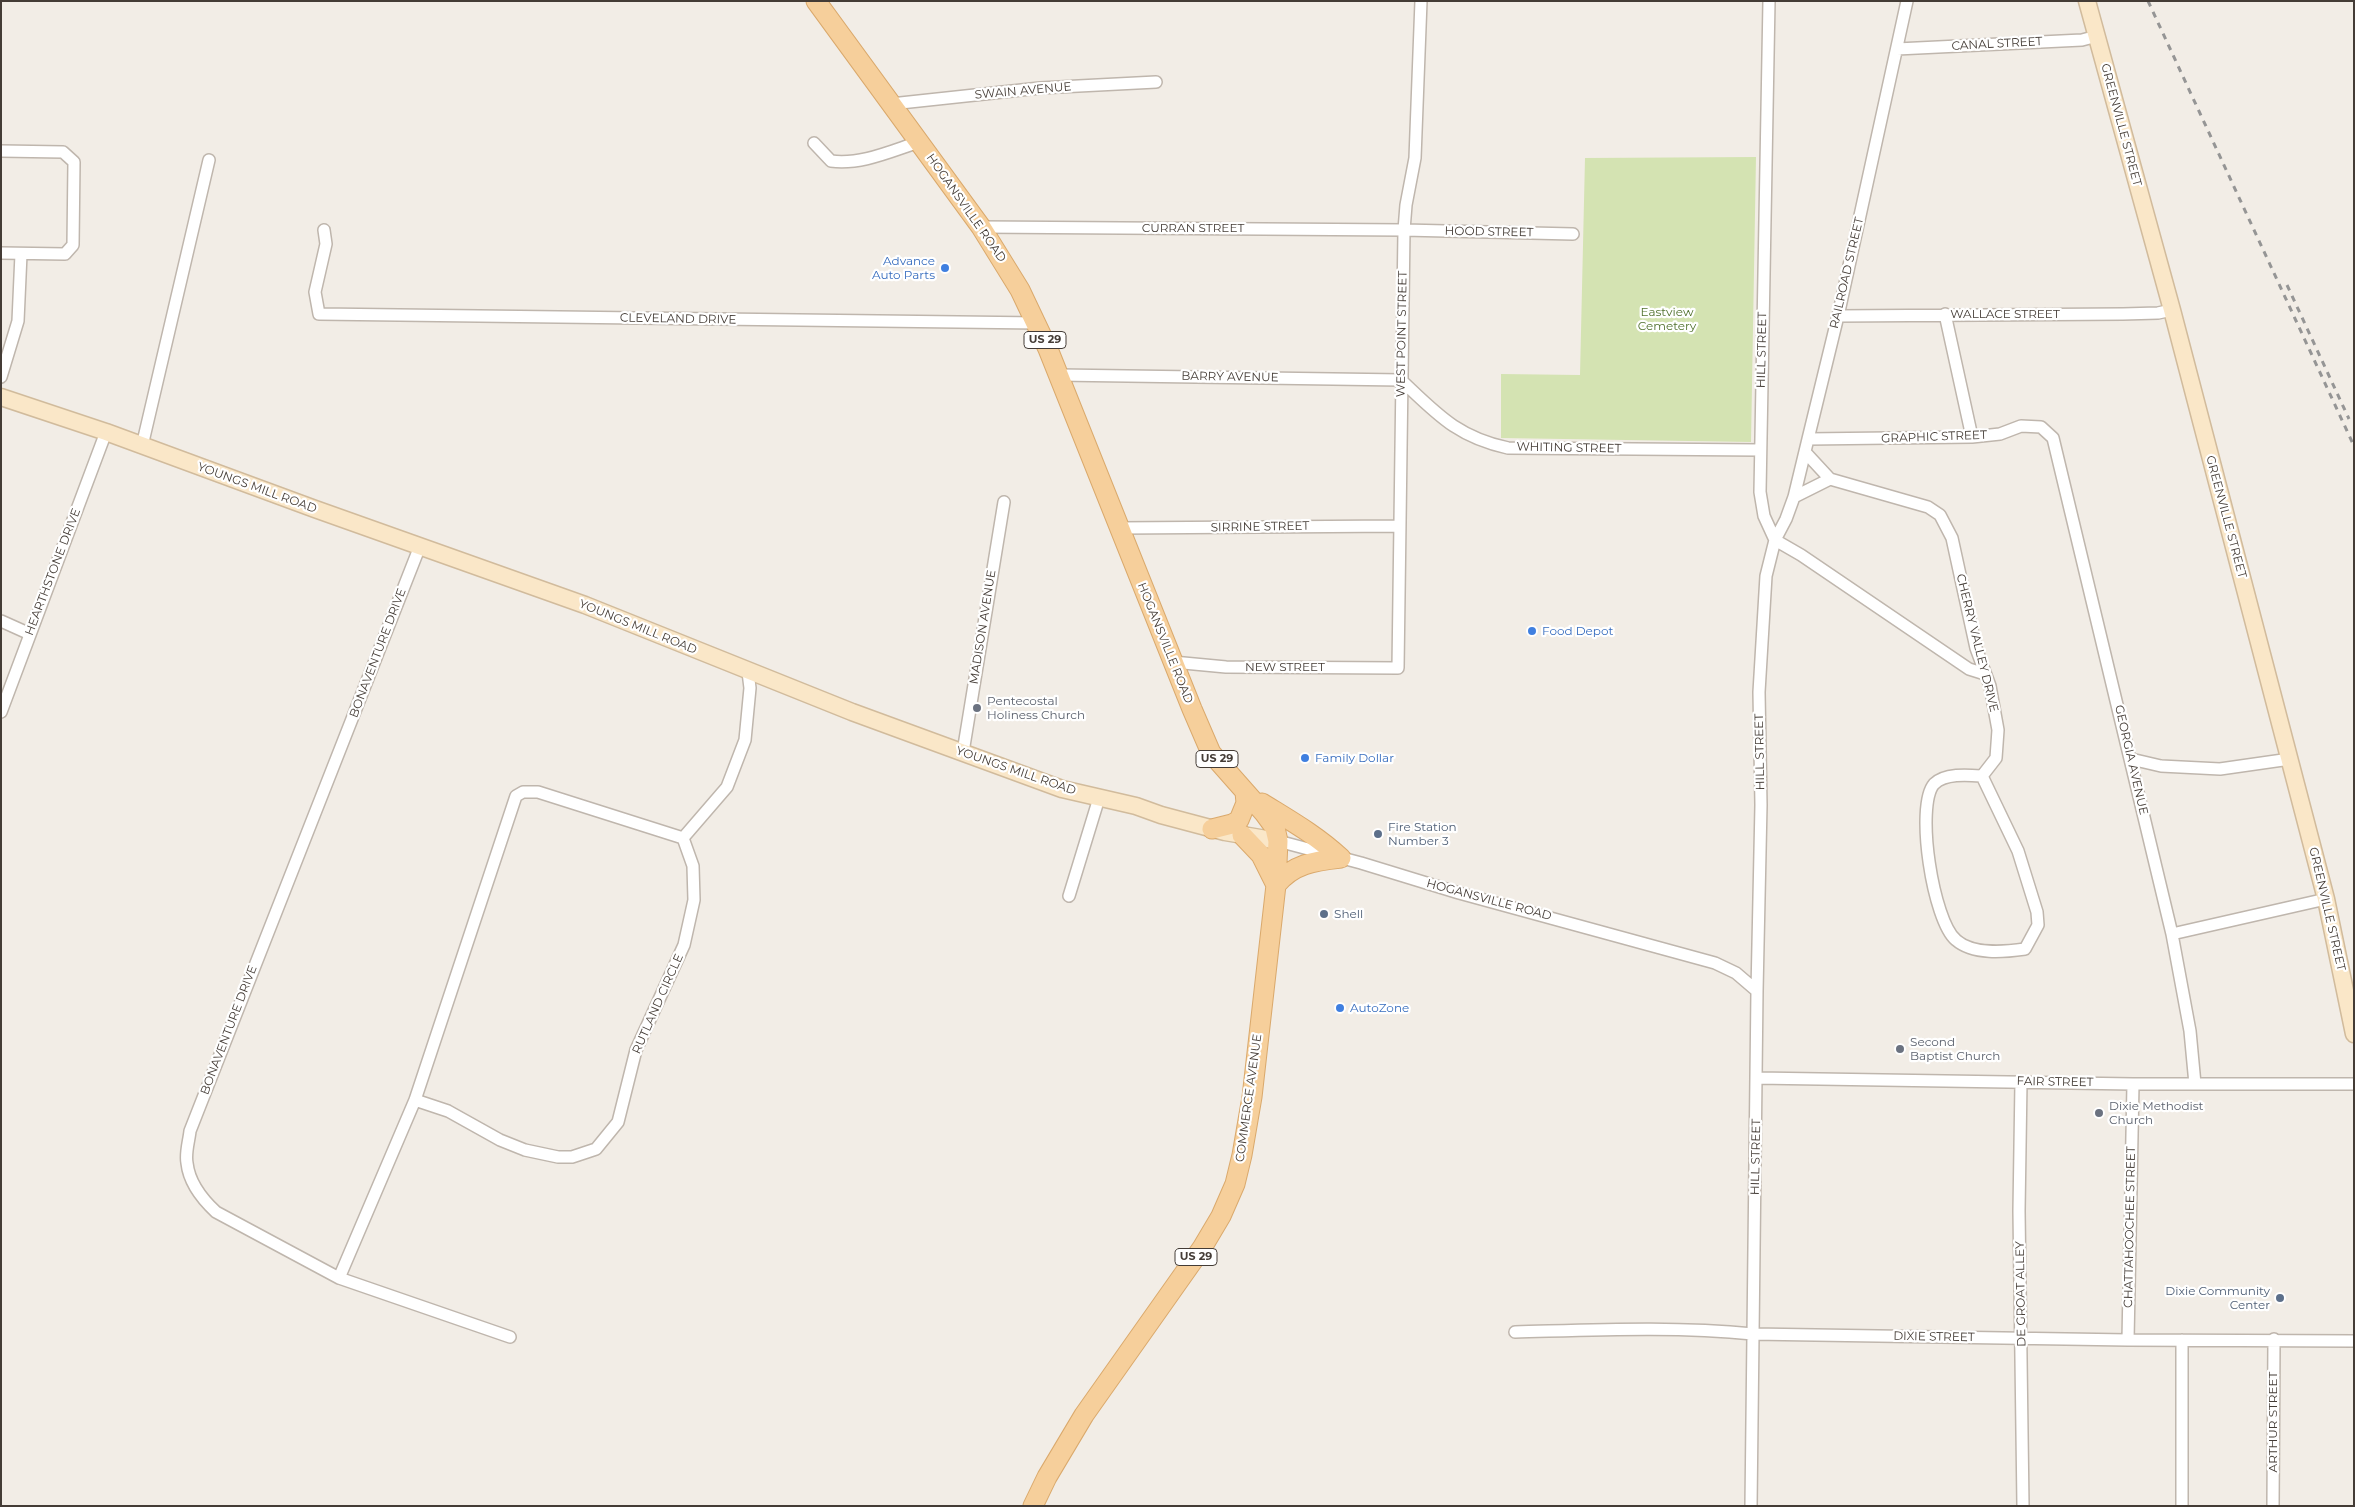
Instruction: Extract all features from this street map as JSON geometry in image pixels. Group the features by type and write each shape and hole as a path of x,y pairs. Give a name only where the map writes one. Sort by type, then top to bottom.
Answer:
{"main road":[{"name":"HOGANSVILLE ROAD","path":"816,1 982,227 1002,258 1038,324 1173,662 1212,753 1275,828 1278,841"},
{"path":"1212,829 1240,820 1246,803 1245,792"},
{"path":"1245,792 1306,829 1341,858"},
{"path":"1242,835 1261,855 1276,885 1285,874 1298,866 1315,861 1341,858"},
{"name":"COMMERCE AVENUE","path":"1033,1506 1047,1477 1084,1415 1202,1248 1221,1216 1235,1184 1250,1105 1276,885 1278,841"}],"street":[{"name":"WEST POINT STREET","path":"1398,668 1404,230 1406,205 1415,158 1421,1"},
{"name":"HILL STREET","path":"1752,1506 1757,991 1762,805 1759,692 1766,576 1775,540 1764,516 1760,492 1769,1"},
{"name":"RAILROAD STREET","path":"1775,540 1786,519 1794,497 1838,316 1907,1"},
{"name":"GREENVILLE STREET","path":"2087,1 2172,310 2290,759 2326,899 2354,1034"},
{"name":"CANAL STREET","path":"1897,49 2082,40 2097,36"},
{"name":"SWAIN AVENUE","path":"891,104 1040,88 1156,82"},
{"path":"814,143 831,161 841,162 861,160 919,142"},
{"path":"1,151 63,152 74,162 73,245 65,254 1,253"},
{"path":"142,446 209,160"},
{"name":"CURRAN STREET","path":"982,227 1404,230"},
{"name":"CLEVELAND DRIVE","path":"324,230 326,244 315,292 319,314 1038,324"},
{"name":"HOOD STREET","path":"1404,230 1573,234"},
{"path":"1,377 18,321 21,254"},
{"name":"WALLACE STREET","path":"1838,316 2123,314 2158,313 2172,310"},
{"path":"1945,314 1972,437"},
{"name":"BARRY AVENUE","path":"1059,375 1401,380"},
{"name":"WHITING STREET","path":"1401,380 1443,420 1464,434 1487,443 1508,448 1760,450"},
{"name":"YOUNGS MILL ROAD","path":"1,397 106,432 585,605 748,672 1062,789 1212,829 1278,841"},
{"name":"GRAPHIC STREET","path":"1808,439 1972,437 2000,434 2021,426 2041,427 2053,438"},
{"name":"HEARTHSTONE DRIVE","path":"1,712 106,432"},
{"name":"GEORGIA AVENUE","path":"2053,438 2172,934 2190,1031 2195,1084"},
{"path":"1794,497 1830,479 1805,452"},
{"name":"CHERRY VALLEY DRIVE","path":"1830,479 1928,507 1940,515 1952,538 1976,648 1990,686 1998,730 1996,758 1982,776"},
{"name":"MADISON AVENUE","path":"963,752 1004,502"},
{"name":"SIRRINE STREET","path":"1120,528 1400,526"},
{"path":"1775,540 1801,554 1969,669 1985,674"},
{"name":"BONAVENTURE DRIVE","path":"420,546 190,1131 186,1163 202,1200 216,1212 339,1278 510,1337"},
{"path":"1,622 30,634"},
{"name":"NEW STREET","path":"1173,662 1226,667 1398,668"},
{"path":"339,1278 414,1100 516,796 523,792 538,792 683,838 727,787 745,740 748,724 750,688 748,672"},
{"path":"2131,758 2161,766 2220,769 2290,759"},
{"path":"1958,775 1982,776 2018,851 2037,912 2038,925 2025,949 1977,950 1955,940 1936,902 1928,850 1926,816 1930,789 1936,782 1958,775"},
{"path":"1069,896 1099,798"},
{"name":"RUTLAND CIRCLE","path":"414,1100 448,1111 500,1140 525,1150 572,1157 596,1149 618,1122 636,1050 684,945 694,900 693,866 683,838"},
{"name":"HOGANSVILLE ROAD","path":"1278,841 1459,894 1639,940 1715,963 1736,973 1757,991"},
{"path":"2172,934 2326,899"},
{"name":"FAIR STREET","path":"1757,1078 2133,1084 2354,1084"},
{"name":"DE GROAT ALLEY","path":"2021,1082 2019,1211 2023,1506"},
{"name":"CHATTAHOOCHEE STREET","path":"2128,1340 2133,1084"},
{"name":"DIXIE STREET","path":"1514,1332 1632,1329 1721,1331 1753,1334 2128,1340 2274,1339 2354,1341"},
{"name":"ARTHUR STREET","path":"2273,1506 2274,1339"},
{"path":"2182,1340 2182,1506"}],"green space":[{"name":"Eastview Cemetery","path":"1756,157 1751,442 1501,438 1501,374 1580,375 1585,158"}],"railway":[{"path":"2148,1 2354,446"},
{"path":"2287,285 2349,419"}],"place":[{"name":"Advance Auto Parts","path":"945,268"},
{"name":"Food Depot","path":"1532,631"},
{"name":"Pentecostal Holiness Church","path":"977,708"},
{"name":"Family Dollar","path":"1305,758"},
{"name":"Fire Station Number 3","path":"1378,834"},
{"name":"Shell","path":"1324,914"},
{"name":"AutoZone","path":"1340,1008"},
{"name":"Second Baptist Church","path":"1900,1049"},
{"name":"Dixie Methodist Church","path":"2099,1113"},
{"name":"Dixie Community Center","path":"2280,1298"}]}
